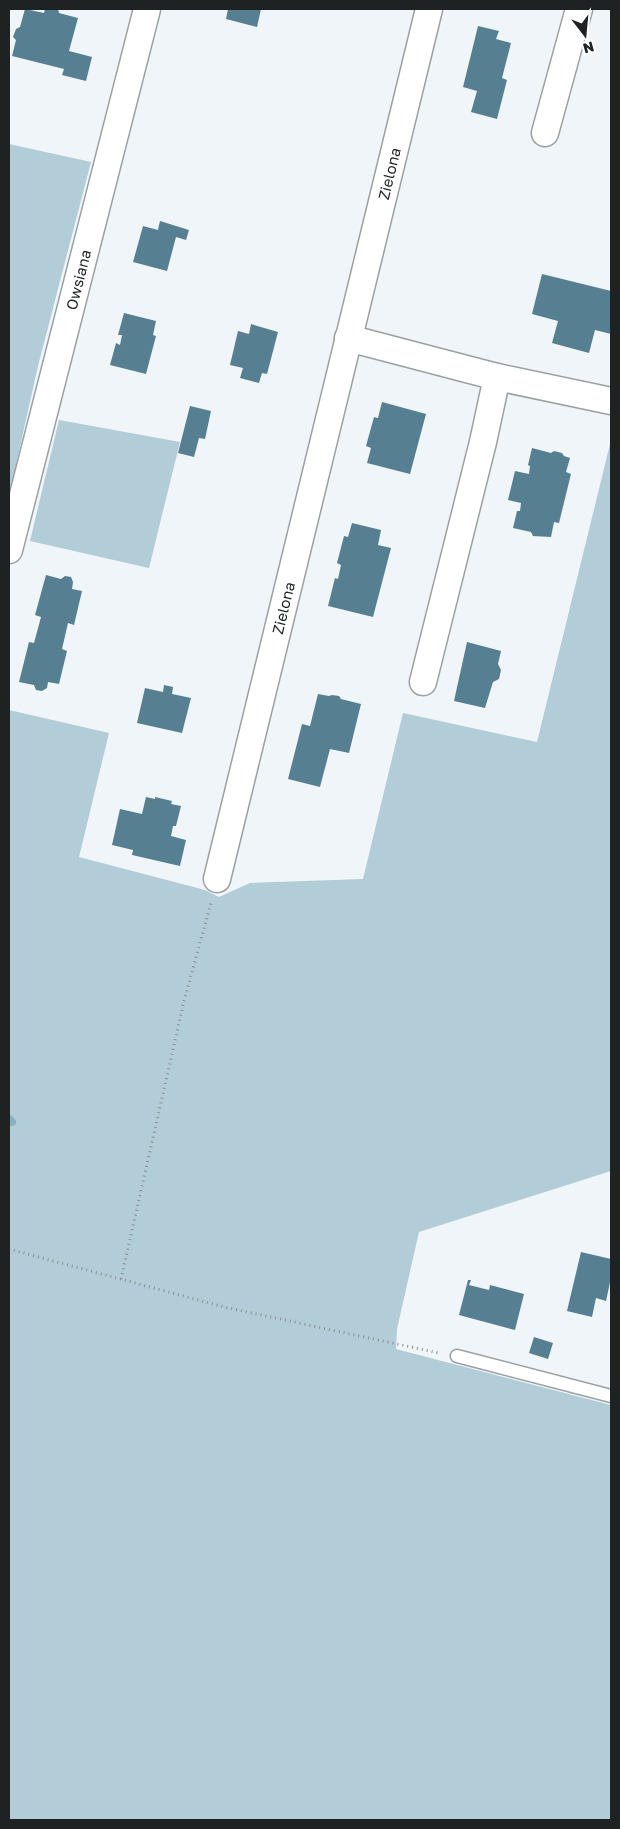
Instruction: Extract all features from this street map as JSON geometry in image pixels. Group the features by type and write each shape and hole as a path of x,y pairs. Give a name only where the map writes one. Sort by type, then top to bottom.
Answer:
{"street":[{"name":"Owsiana","path":"9,550 147,9"},
{"name":"Zielona","path":"217,879 430,9"},
{"path":"545,133 579,9"},
{"path":"348,338 497,377 611,401"},
{"path":"423,682 483,442 497,377"}],"lane":[{"path":"457,1356 611,1396"}],"path":[{"path":"120,1279 184,1001 217,879"},
{"path":"9,1249 224,1307 457,1356"}],"shaded area":[{"path":"9,144 91,162 38,366 9,496"},
{"path":"59,420 180,442 149,568 30,541"},
{"path":"611,440 611,1171 419,1232 397,1329 396,1349 611,1405 611,1820 9,1820 9,710 109,733 79,857 205,890 219,897 250,883 363,879 403,713 537,742"}],"building":[{"path":"25,9 44,13 45,9 58,9 59,13 78,18 69,51 92,57 86,81 62,75 64,69 12,56 16,40 13,37 16,29 20,27"},
{"path":"228,9 261,9 257,27 226,19"},
{"path":"478,26 499,31 496,39 511,43 502,78 507,80 497,119 471,112 477,91 463,87"},
{"path":"160,221 189,230 186,240 176,237 167,271 133,262 143,226 158,230"},
{"path":"542,274 611,291 611,334 595,330 589,353 552,343 558,321 532,314"},
{"path":"124,313 156,321 153,335 156,336 146,374 110,365 116,343 120,345 122,335 118,335"},
{"path":"251,324 278,332 267,374 262,373 259,383 240,378 243,368 230,365 238,331 249,334"},
{"path":"382,402 426,414 410,474 367,463 371,448 366,446 374,417 378,418"},
{"path":"190,406 211,411 205,439 199,438 194,457 178,453"},
{"path":"532,448 551,453 554,451 562,453 570,458 566,472 571,474 559,523 554,522 551,537 533,536 531,532 513,528 521,503 508,500 515,471 529,474 530,466 528,465"},
{"path":"352,523 381,530 378,545 391,548 373,617 328,606 335,578 338,579 341,565 337,563 344,536 348,537"},
{"path":"46,575 61,579 65,576 71,577 73,582 72,589 82,591 74,625 68,623 62,649 67,651 59,684 48,682 47,688 42,691 36,690 34,685 19,682 29,642 34,643 41,617 35,615"},
{"path":"467,642 501,651 498,664 501,670 499,679 493,682 485,708 454,701"},
{"path":"164,685 173,687 172,694 191,698 182,733 137,723 145,688 163,692"},
{"path":"318,694 339,696 341,699 361,704 349,753 330,749 320,787 288,779 302,724 310,726"},
{"path":"146,797 172,801 171,804 181,806 176,826 173,826 171,836 186,840 180,866 132,855 133,850 112,845 120,809 142,814"},
{"path":"581,1252 611,1259 611,1278 606,1301 596,1298 592,1317 567,1311"},
{"path":"468,1280 471,1280 469,1285 489,1290 490,1285 524,1294 515,1330 459,1315"},
{"path":"534,1337 553,1343 548,1359 529,1353"}],"waterway":[{"path":"9,1119 12,1122"}]}
